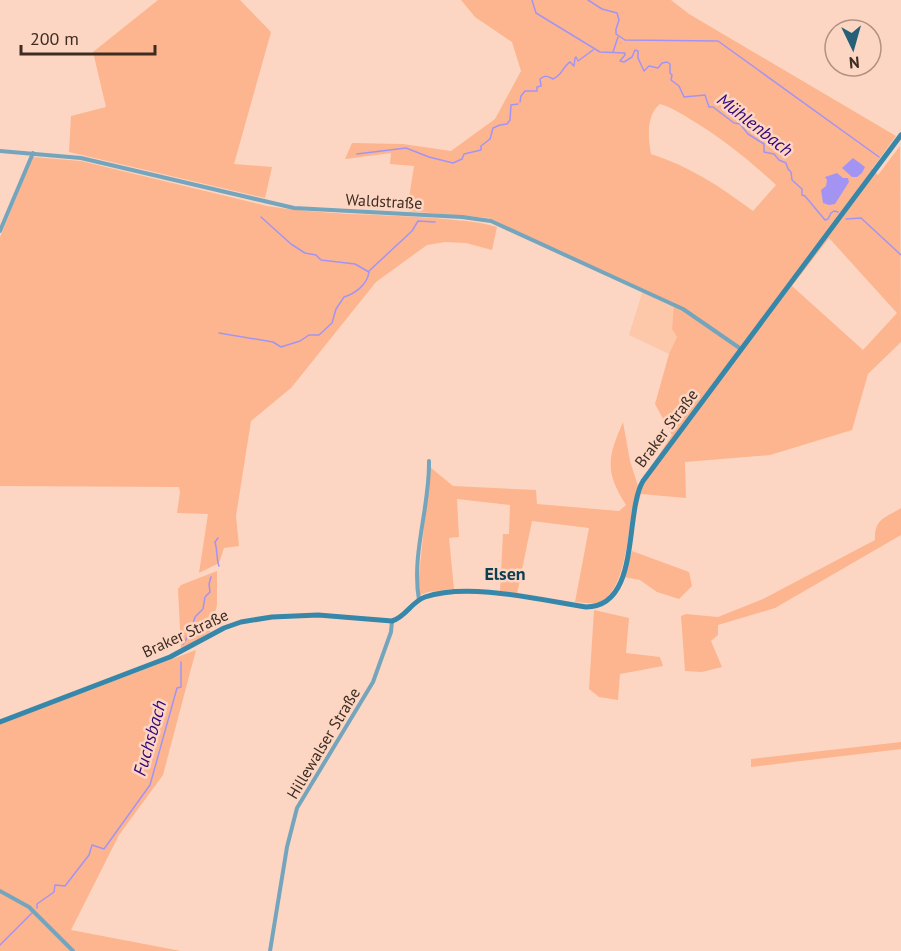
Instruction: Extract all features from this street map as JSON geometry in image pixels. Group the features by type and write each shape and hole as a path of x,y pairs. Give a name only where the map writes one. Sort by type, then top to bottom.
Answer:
{"main road":[{"name":"Braker Straße","path":"0,722 171,657 224,628 241,622 272,617 318,615 392,621 400,618 419,600 436,594 475,592 586,607 594,607 605,602 613,595 624,571 640,486 901,135"}],"street":[{"name":"Waldstraße","path":"0,151 81,158 294,208 491,221 695,315 741,349"},
{"path":"0,231 33,153"},
{"path":"419,600 417,589 419,559 429,461"},
{"name":"Hillewalser Straße","path":"270,951 287,847 297,808 373,682 391,632 392,621"},
{"path":"0,891 29,907 73,951"}],"shaded area":[{"path":"158,0 240,0 271,32 234,164 272,167 265,198 69,152 71,116 106,107 93,52"},
{"path":"461,0 671,0 689,14 896,136 872,169 878,175 900,146 901,342 868,374 852,430 770,455 685,462 686,498 641,494 638,505 632,510 627,547 620,575 608,596 596,603 575,602 589,528 532,521 517,594 500,591 503,534 509,534 510,505 457,499 459,537 449,538 454,589 420,595 418,586 430,467 453,486 536,490 537,504 619,511 626,505 614,483 611,464 614,445 623,422 630,461 638,486 672,435 655,404 669,354 677,337 672,329 674,303 489,218 407,211 414,166 390,164 391,153 345,159 352,143 403,144 451,151 495,119 521,71 512,42 475,17","holes":["660,104 679,112 713,134 776,185 753,211 704,178 651,154 650,120","829,238 897,313 863,350 792,286"]},
{"path":"33,157 81,161 267,206 329,213 458,220 497,227 492,250 466,243 445,242 427,245 376,282 291,388 251,421 236,516 239,546 224,548 219,563 199,573 208,514 177,513 179,487 0,486 0,237"},
{"path":"853,158 865,167 857,177 852,177 842,168"},
{"path":"837,173 843,178 848,178 849,182 835,204 823,203 821,190 826,186 825,177"},
{"path":"643,290 674,306 672,329 677,337 669,354 629,335"},
{"path":"901,508 901,535 775,608 718,625 718,635 711,641 722,667 702,672 685,671 681,616 686,614 718,617 763,599 875,540 879,523"},
{"path":"632,551 689,572 692,586 679,599 657,592 640,580 624,577"},
{"path":"217,571 217,605 210,632 181,649 178,589 181,585"},
{"path":"594,610 629,618 626,653 660,657 663,666 620,674 618,700 599,697 589,689"},
{"path":"196,650 163,775 119,835 71,930 181,951 0,951 0,724"},
{"path":"901,742 901,749 751,767 751,759"}],"waterway":[{"name":"Mühlenbach","path":"532,0 536,13 600,52 625,53 620,61 624,62 632,57 635,50 638,51 638,58 644,71 649,66 658,68 662,63 670,64 671,80 679,86 684,97 705,95 709,107 713,107 734,123 740,124 748,134 764,144 764,152 774,154 786,163 792,180 802,189 802,195 825,220 834,211 838,212"},
{"path":"588,0 602,9 617,13 619,20 616,34 625,40 718,41 879,157"},
{"path":"613,52 618,37"},
{"path":"520,102 525,91 537,91 537,87 541,86 540,79 545,76 556,78 570,62 574,66 576,57 578,61 593,50"},
{"path":"357,154 406,148 453,163 462,159 464,154 481,150 481,146 490,139 493,128 507,124 510,120 511,105 518,104"},
{"path":"261,217 291,244 305,253 316,255 321,260 355,264 369,272"},
{"name":"Mühlenbach","path":"846,219 861,218 901,255"},
{"path":"219,333 273,342 281,347 300,341 309,335 319,335 332,323 336,309 344,297 360,288 366,281 369,271 412,231 418,221 435,222"},
{"name":"Fuchsbach","path":"218,538 215,542 219,566"},
{"name":"Fuchsbach","path":"183,644 191,632 195,617 203,609 205,597 210,592 211,577"},
{"name":"Fuchsbach","path":"37,908 37,904 54,892 55,885 65,886 89,855 92,845 104,849 150,785 177,688 181,687 181,662"},
{"name":"Fuchsbach","path":"0,945 32,913"}],"district":[{"name":"Elsen","path":"505,574"}]}
